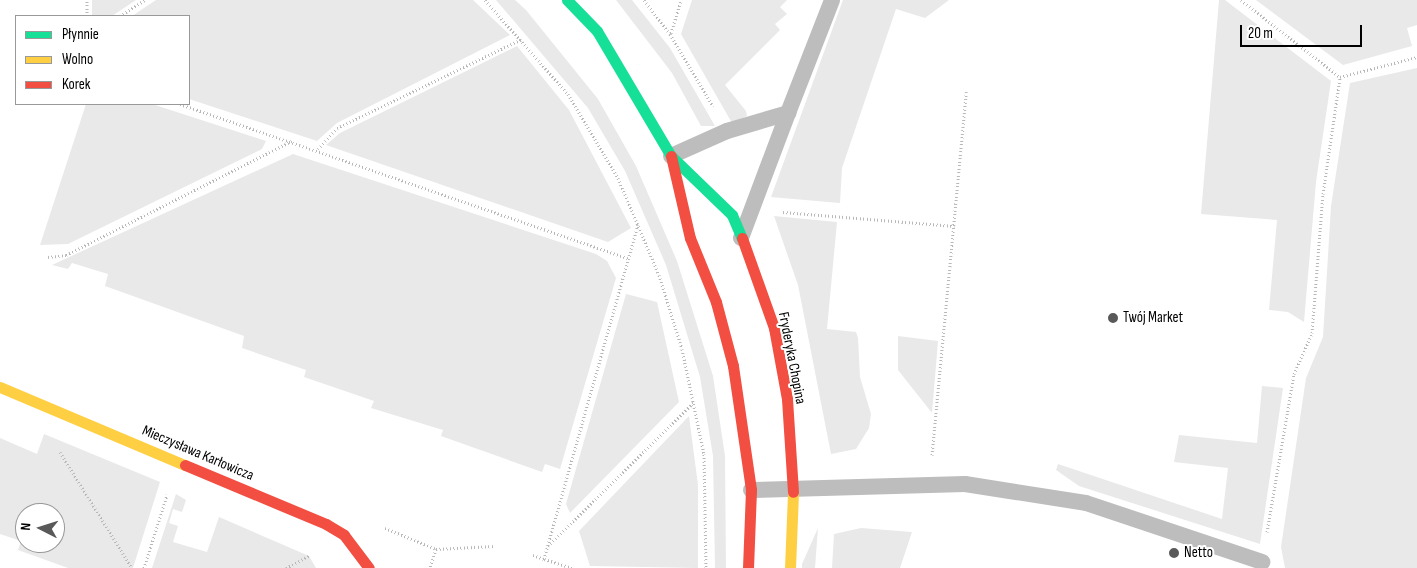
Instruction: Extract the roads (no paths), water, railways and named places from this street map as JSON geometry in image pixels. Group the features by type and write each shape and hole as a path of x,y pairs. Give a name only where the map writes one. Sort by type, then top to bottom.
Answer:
{"street":[{"name":"Fryderyka Chopina","path":"567,0 596,31 672,156 716,194 741,238 774,328 787,399 793,488 790,568"},
{"name":"Fryderyka Chopina","path":"672,156 690,238 716,302 733,366 751,490 748,568"},
{"name":"Mieczysława Karłowicza","path":"0,386 326,524 344,535 369,568"}],"lane":[{"path":"741,238 832,0"},
{"path":"672,156 727,131 788,113"},
{"path":"751,490 930,483 965,484 1086,503 1262,562"}],"place":[{"name":"Twój Market","path":"1113,318"},
{"name":"Netto","path":"1174,553"}]}
